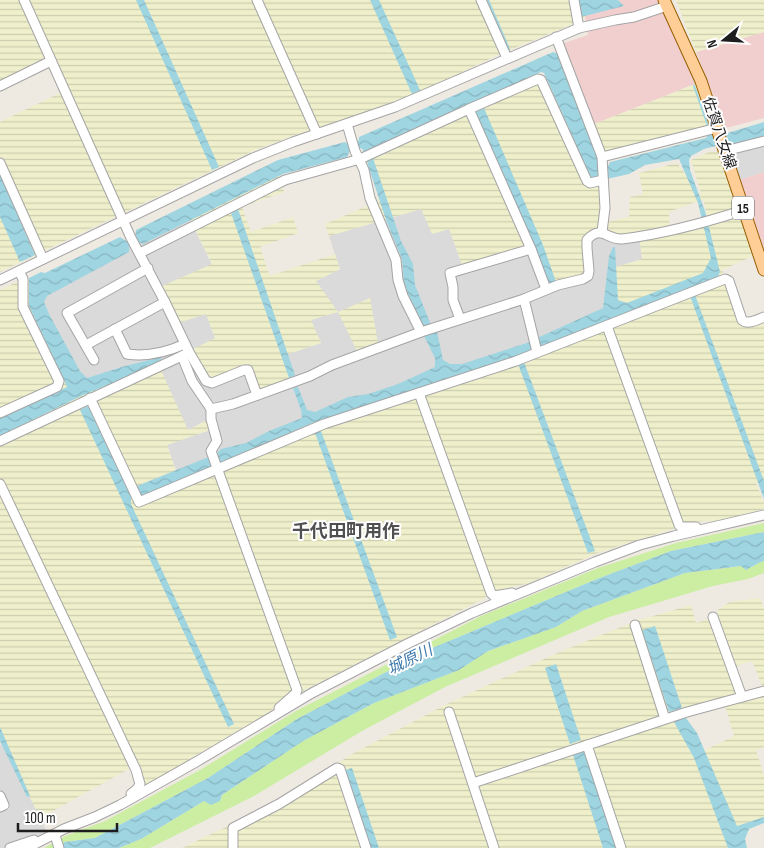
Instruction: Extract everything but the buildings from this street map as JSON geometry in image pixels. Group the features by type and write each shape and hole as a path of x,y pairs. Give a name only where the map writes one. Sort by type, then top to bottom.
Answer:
{"main road":[{"name":"佐賀八女線","path":"665,3 701,81 764,270"}],"street":[{"path":"24,0 132,241 165,302 185,351 192,381 211,408 211,419 217,440 211,451 297,690 273,716"},
{"path":"257,0 316,134"},
{"path":"481,0 506,58"},
{"path":"574,0 579,28"},
{"path":"0,280 253,158 395,107 579,28 634,17 665,3"},
{"path":"556,37 602,157 605,208 602,232"},
{"path":"0,86 51,61"},
{"path":"140,253 285,180 469,109 538,79 541,80 587,182 590,183 603,173"},
{"path":"469,109 531,249 546,289"},
{"path":"348,124 377,217 396,260 400,288 422,332"},
{"path":"602,157 718,131"},
{"path":"724,148 764,141"},
{"path":"0,163 43,259"},
{"path":"211,408 233,404 433,328 588,276 587,248 588,240 592,235 602,232 619,239 644,236 705,222 744,210"},
{"path":"460,319 453,300 450,273 531,249"},
{"path":"94,360 67,313 148,268"},
{"path":"0,413 57,387 59,381 23,307 23,278 19,271"},
{"path":"90,398 139,502 215,463 418,393 536,348 607,326 726,279 729,280 742,320 749,322 764,317"},
{"path":"524,299 536,348"},
{"path":"86,345 165,302"},
{"path":"607,326 679,525 681,527 700,527 706,529"},
{"path":"114,329 128,354 185,351"},
{"path":"185,351 208,383 248,370 257,395"},
{"path":"0,441 185,351"},
{"path":"418,393 491,593 494,596 511,592 519,594"},
{"path":"0,484 136,770 140,784 120,805"},
{"path":"27,848 64,829 120,805 312,693 408,643 472,613 640,545 764,515"},
{"path":"713,617 742,697"},
{"path":"635,625 666,719"},
{"path":"472,783 666,719 764,691"},
{"path":"449,712 494,848"},
{"path":"587,745 621,848"},
{"path":"233,848 232,828 280,804 337,768 340,769 366,848"},
{"path":"0,796 4,805 0,806"},
{"path":"55,835 59,848"},
{"path":"10,848 37,839 44,839"}],"shaded area":[{"path":"582,0 659,0 695,84 592,125 561,44 588,35"},
{"path":"764,32 764,118 726,128 696,52"},
{"path":"764,142 764,172 739,180 730,151"},
{"path":"764,172 764,251 763,251 739,180"},
{"path":"421,209 449,229 539,242 599,231 640,235 642,259 613,268 611,309 528,346 177,474 167,444 210,430 207,420 188,430 80,388 36,292 188,215 212,265 160,287 206,313 215,338 285,355 321,343 310,320 316,281 340,269 329,236"},
{"path":"4,743 47,832 13,848 0,848 0,745"}],"green space":[{"path":"0,0 582,0 585,19 500,54 398,102 298,134 253,151 0,272 0,122 62,92 49,64 0,88"},
{"path":"676,0 764,0 764,32 696,52"},
{"path":"539,82 586,185 601,183 599,231 585,236 586,274 553,281 539,242 462,265 449,229 432,234 421,209 329,236 325,224 379,201 372,156"},
{"path":"695,84 710,128 604,154 592,125"},
{"path":"709,152 718,152 753,256 722,270 743,327 764,321 764,480 756,483 764,503 764,509 719,521 685,523 676,528 600,552 529,583 495,591 481,600 303,691 292,693 268,713 144,786 136,765 40,818 0,736 0,290 27,277 80,388 157,361 188,430 208,420 210,430 167,445 177,474 375,395 528,346 611,309 613,268 642,259 639,235 619,237 607,231 606,222 629,217 630,197 643,194 639,173 677,163 702,197 691,160","holes":["703,199 708,219 669,228 669,212"]},
{"path":"279,170 284,192 242,207 251,232 293,217 298,233 260,247 270,276 335,254 340,269 316,281 338,312 311,320 321,343 285,355 291,379 259,390 247,368 210,380 191,350 215,338 206,314 178,323 160,287 212,264 188,215"},
{"path":"370,298 378,343 357,351 338,312"},
{"path":"764,523 764,532 671,551 597,579 430,649 297,719 208,778 95,838 65,842 57,848 44,848 65,836 105,821 200,770 296,711 481,616 598,568 676,543"},
{"path":"764,561 764,573 609,617 445,687 362,731 254,796 150,848 119,848 141,839 204,801 220,801 222,795 303,741 374,703 459,670 488,651 556,627 582,611 685,573 742,566 752,567"},
{"path":"760,598 764,609 764,687 752,661 730,668 739,696 679,710 652,630 643,632 671,713 695,755 732,848 182,848 278,802 352,754 445,705 557,653 636,621 691,605 696,623 715,617 718,610 729,602"},
{"path":"764,694 764,747 756,750 764,776 764,820 734,832 701,752 734,736 725,705"}],"water":[{"path":"136,0 144,0 219,167 212,170"},
{"path":"370,0 379,0 420,90 412,94"},
{"path":"578,0 618,0 624,6 581,17"},
{"path":"553,52 558,54 598,157 600,168 607,168 610,162 706,138 712,134 714,137 764,122 764,137 734,145 728,143 704,149 691,156 689,160 690,170 705,211 720,272 718,277 540,347 533,348 532,351 315,422 141,497 139,493 131,497 131,504 234,724 228,727 80,410 88,406 130,494 138,491 137,486 216,454 221,449 246,443 269,431 302,418 293,388 298,387 307,410 315,412 348,397 368,394 398,384 435,367 435,358 424,336 425,333 404,284 402,259 386,220 367,162 373,158 401,241 413,264 415,285 433,330 437,332 443,360 450,364 462,364 530,342 532,345 535,339 603,308 609,256 613,247 615,247 618,300 627,303 703,273 711,258 698,203 679,159 645,165 629,174 607,179 591,178 544,73 541,72 367,151 364,152 358,147 351,149 347,157 283,174 143,244 136,241 129,244 129,252 47,296 44,302 49,314 80,371 87,378 162,357 159,363 79,397 0,436 0,418 67,387 29,306 29,278 41,272 45,273 120,237 128,242 135,238 136,230 278,160 345,142 350,146 354,145 358,142 359,137"},
{"path":"484,108 543,245 556,282 548,284 534,247 475,112"},
{"path":"0,174 35,255 20,262 0,217"},
{"path":"237,206 295,375 289,378 230,210"},
{"path":"695,295 764,481 764,499 690,296"},
{"path":"524,362 595,551 588,553 518,364"},
{"path":"321,431 397,637 390,640 315,433"},
{"name":"城原川","path":"764,532 764,561 746,570 741,566 685,573 582,611 556,627 488,651 459,670 374,703 303,741 222,795 220,801 211,805 204,801 141,839 119,848 57,848 65,842 95,838 208,778 297,719 430,649 597,579 671,551"},
{"path":"655,626 682,708 669,712 642,630"},
{"path":"556,664 581,740 570,744 545,668"},
{"path":"679,718 686,718 697,733 737,826 764,817 764,823 749,829 745,839 747,848 728,848 694,758 674,722"},
{"path":"0,727 30,796 27,797 0,741"},
{"path":"585,751 617,848 603,848 573,755"},
{"path":"352,768 379,848 370,848 345,770"}],"waterway":[{"path":"488,0 509,49"},
{"path":"694,86 708,126"}],"district":[{"name":"千代田町用作","path":"346,531"}]}
